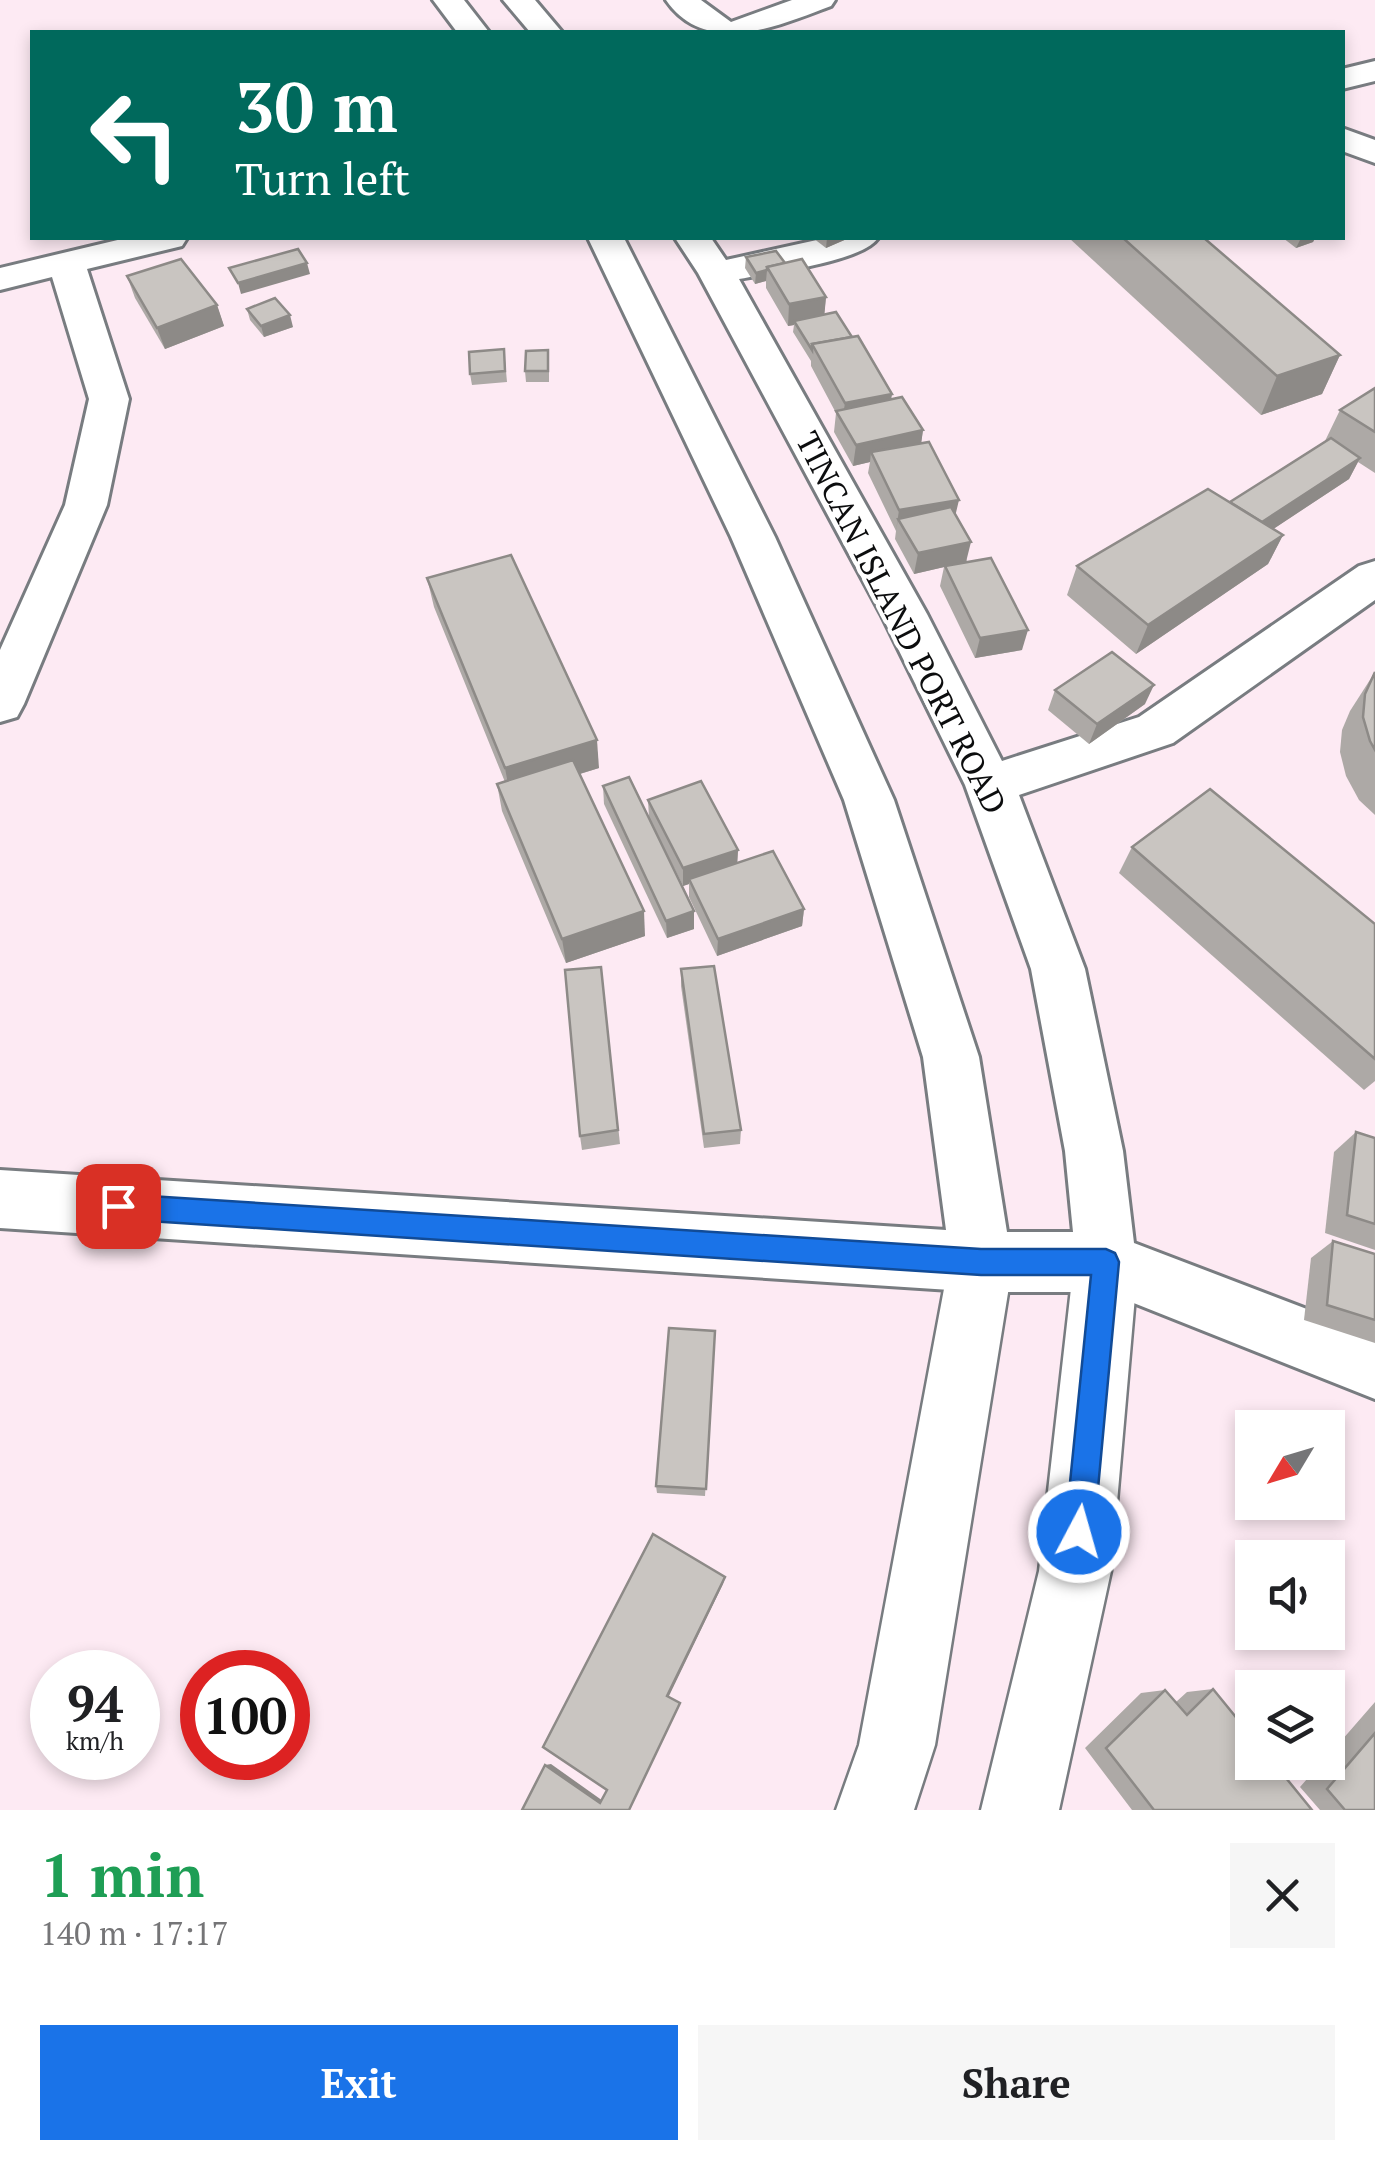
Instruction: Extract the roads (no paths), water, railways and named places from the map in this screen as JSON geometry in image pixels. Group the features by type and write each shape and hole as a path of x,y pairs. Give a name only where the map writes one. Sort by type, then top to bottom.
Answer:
{"highway":[{"path":"875,1810 897,1745 981,1262"},
{"path":"1020,1810 1075,1571 1106,1262"}],"street":[{"path":"448,0 471,30"},
{"path":"518,0 544,30"},
{"path":"681,0 721,30"},
{"path":"738,30 820,0"},
{"path":"1345,77 1375,71"},
{"path":"1345,139 1375,152"},
{"path":"0,278 160,240"},
{"path":"607,240 752,537 869,800 950,1057 981,1262"},
{"path":"705,255 825,250 854,240"},
{"name":"TINCAN ISLAND PORT ROAD","path":"705,255 904,614 990,785 1058,969 1094,1150 1106,1262"},
{"path":"0,704 86,505 109,399 66,262"},
{"path":"990,785 1156,730 1375,577"},
{"path":"0,1199 981,1262 1106,1262 1375,1366"}]}
